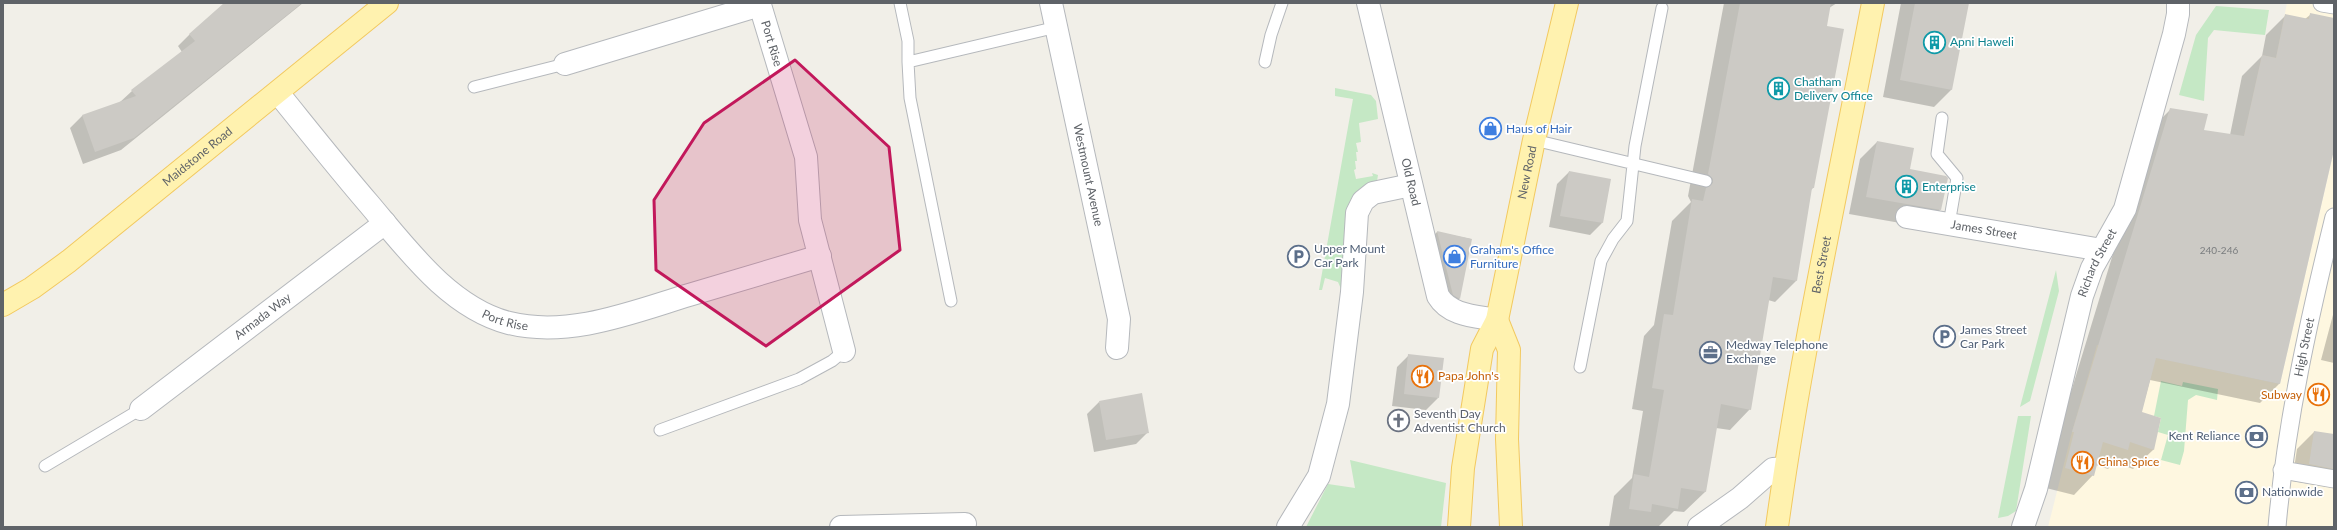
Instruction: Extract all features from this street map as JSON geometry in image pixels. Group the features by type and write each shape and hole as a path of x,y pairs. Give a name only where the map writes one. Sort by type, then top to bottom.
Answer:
{"main road":[{"name":"Maidstone Road","path":"3,305 32,288 69,261 278,93 387,3"},
{"name":"New Road","path":"1459,527 1463,468 1482,349 1497,320 1534,140 1567,3"},
{"name":"Best Street","path":"1777,527 1785,468 1873,3"},
{"path":"1497,320 1509,350 1507,439 1511,527"}],"street":[{"name":"Westmount Avenue","path":"1052,3 1118,319 1117,348"},
{"name":"Old Road","path":"1368,3 1435,285 1442,304 1461,313 1497,320"},
{"name":"Richard Street","path":"2023,527 2037,482 2082,296 2097,259 2125,209 2174,34 2178,14 2178,3"},
{"path":"2322,3 2334,5"},
{"name":"Port Rise","path":"565,64 760,5 806,157 810,215 844,352"},
{"name":"Port Rise","path":"278,93 385,223 438,281 457,296 497,320 531,326 559,327 594,322 820,256"},
{"path":"1288,527 1318,476 1338,404 1352,292 1357,213 1363,201 1373,194 1411,185"},
{"name":"James Street","path":"1907,217 2061,244 2067,256 2097,259"},
{"name":"High Street","path":"2277,527 2282,470 2312,308 2334,217"},
{"name":"Armada Way","path":"141,410 385,223"},
{"path":"1699,527 1740,498 1773,469 1785,468"},
{"path":"2282,470 2334,479"},
{"path":"841,526 965,524"}],"lane":[{"path":"900,3 908,41 910,98 951,301"},
{"path":"1265,62 1271,35 1282,3"},
{"path":"1580,367 1601,261 1613,239 1627,221 1635,146 1662,8"},
{"path":"908,62 1057,27"},
{"path":"474,87 565,64"},
{"path":"1942,118 1937,154 1957,178 1949,224"},
{"path":"1534,140 1706,181"},
{"path":"660,430 800,379 832,361 844,352"},
{"path":"45,466 141,410"}],"highlighted area":[{"path":"795,60 889,147 900,250 816,312 766,346 656,270 654,200 704,123"}],"shaded area":[{"path":"2287,3 2334,3 2334,527 2048,527 2072,432 2097,345 2280,384 2333,155 2244,136 2262,55 2276,58"}],"green space":[{"path":"2216,6 2269,10 2265,35 2214,30 2208,38 2204,101 2179,95 2196,35"},
{"path":"1335,88 1371,95 1376,101 1378,119 1359,123 1361,142 1356,143 1358,152 1356,152 1357,161 1355,161 1356,169 1354,170 1356,179 1373,176 1372,173 1378,175 1344,288 1341,289 1338,282 1325,278 1322,290 1319,290 1353,99 1335,96"},
{"path":"2056,270 2059,291 2030,401 2020,407"},
{"path":"2161,381 2182,386 2183,382 2218,389 2217,400 2196,395 2188,400 2184,451 2180,465 2161,460 2168,435 2158,432 2161,418 2154,416"},
{"path":"2018,416 2031,416 2016,511 2008,516 1998,518"},
{"path":"1350,460 1446,483 1441,527 1306,527 1328,484 1355,488"}],"building":[{"path":"224,3 302,3 134,138 95,152 82,115 136,96 131,90 195,41 189,34"},
{"path":"1740,3 1831,3 1827,26 1844,29 1814,188 1812,188 1797,281 1773,277 1751,410 1721,404 1706,492 1681,488 1678,509 1652,504 1651,512 1629,509 1634,474 1649,477 1664,390 1652,388 1664,314 1673,315 1692,199 1703,201 1706,188 1713,183 1713,179 1708,174"},
{"name":"Apni Haweli","path":"1915,3 1969,3 1952,90 1900,80"},
{"path":"2310,13 2334,18 2334,150 2280,384 2156,358 2142,412 2161,418 2154,450 2130,442 2128,450 2103,442 2094,476 2065,468 2074,432 2072,432 2170,108 2208,114 2204,130 2244,136 2262,55 2276,58 2285,14 2309,19"},
{"name":"Enterprise","path":"1877,141 1914,148 1910,169 1946,176 1948,178 1941,210 1866,197"},
{"path":"1569,171 1611,179 1603,223 1560,216"},
{"path":"1437,231 1472,239 1460,299 1453,295"},
{"path":"1408,354 1444,358 1439,398 1404,394"},
{"path":"1142,393 1149,433 1106,440 1099,401"},
{"path":"2314,431 2334,434 2334,469 2309,464"}],"place":[{"name":"Apni Haweli","path":"1934,42"},
{"name":"Chatham Delivery Office","path":"1778,89"},
{"name":"Haus of Hair","path":"1491,129"},
{"name":"Enterprise","path":"1907,187"},
{"name":"Upper Mount Car Park","path":"1298,256"},
{"name":"Graham's Office Furniture","path":"1455,257"},
{"name":"James Street Car Park","path":"1945,337"},
{"name":"Medway Telephone Exchange","path":"1710,352"},
{"name":"Papa John's","path":"1423,376"},
{"name":"Subway","path":"2318,395"},
{"name":"Seventh Day Adventist Church","path":"1399,421"},
{"name":"Kent Reliance","path":"2256,436"},
{"name":"China Spice","path":"2082,462"},
{"name":"Nationwide","path":"2246,492"}]}
